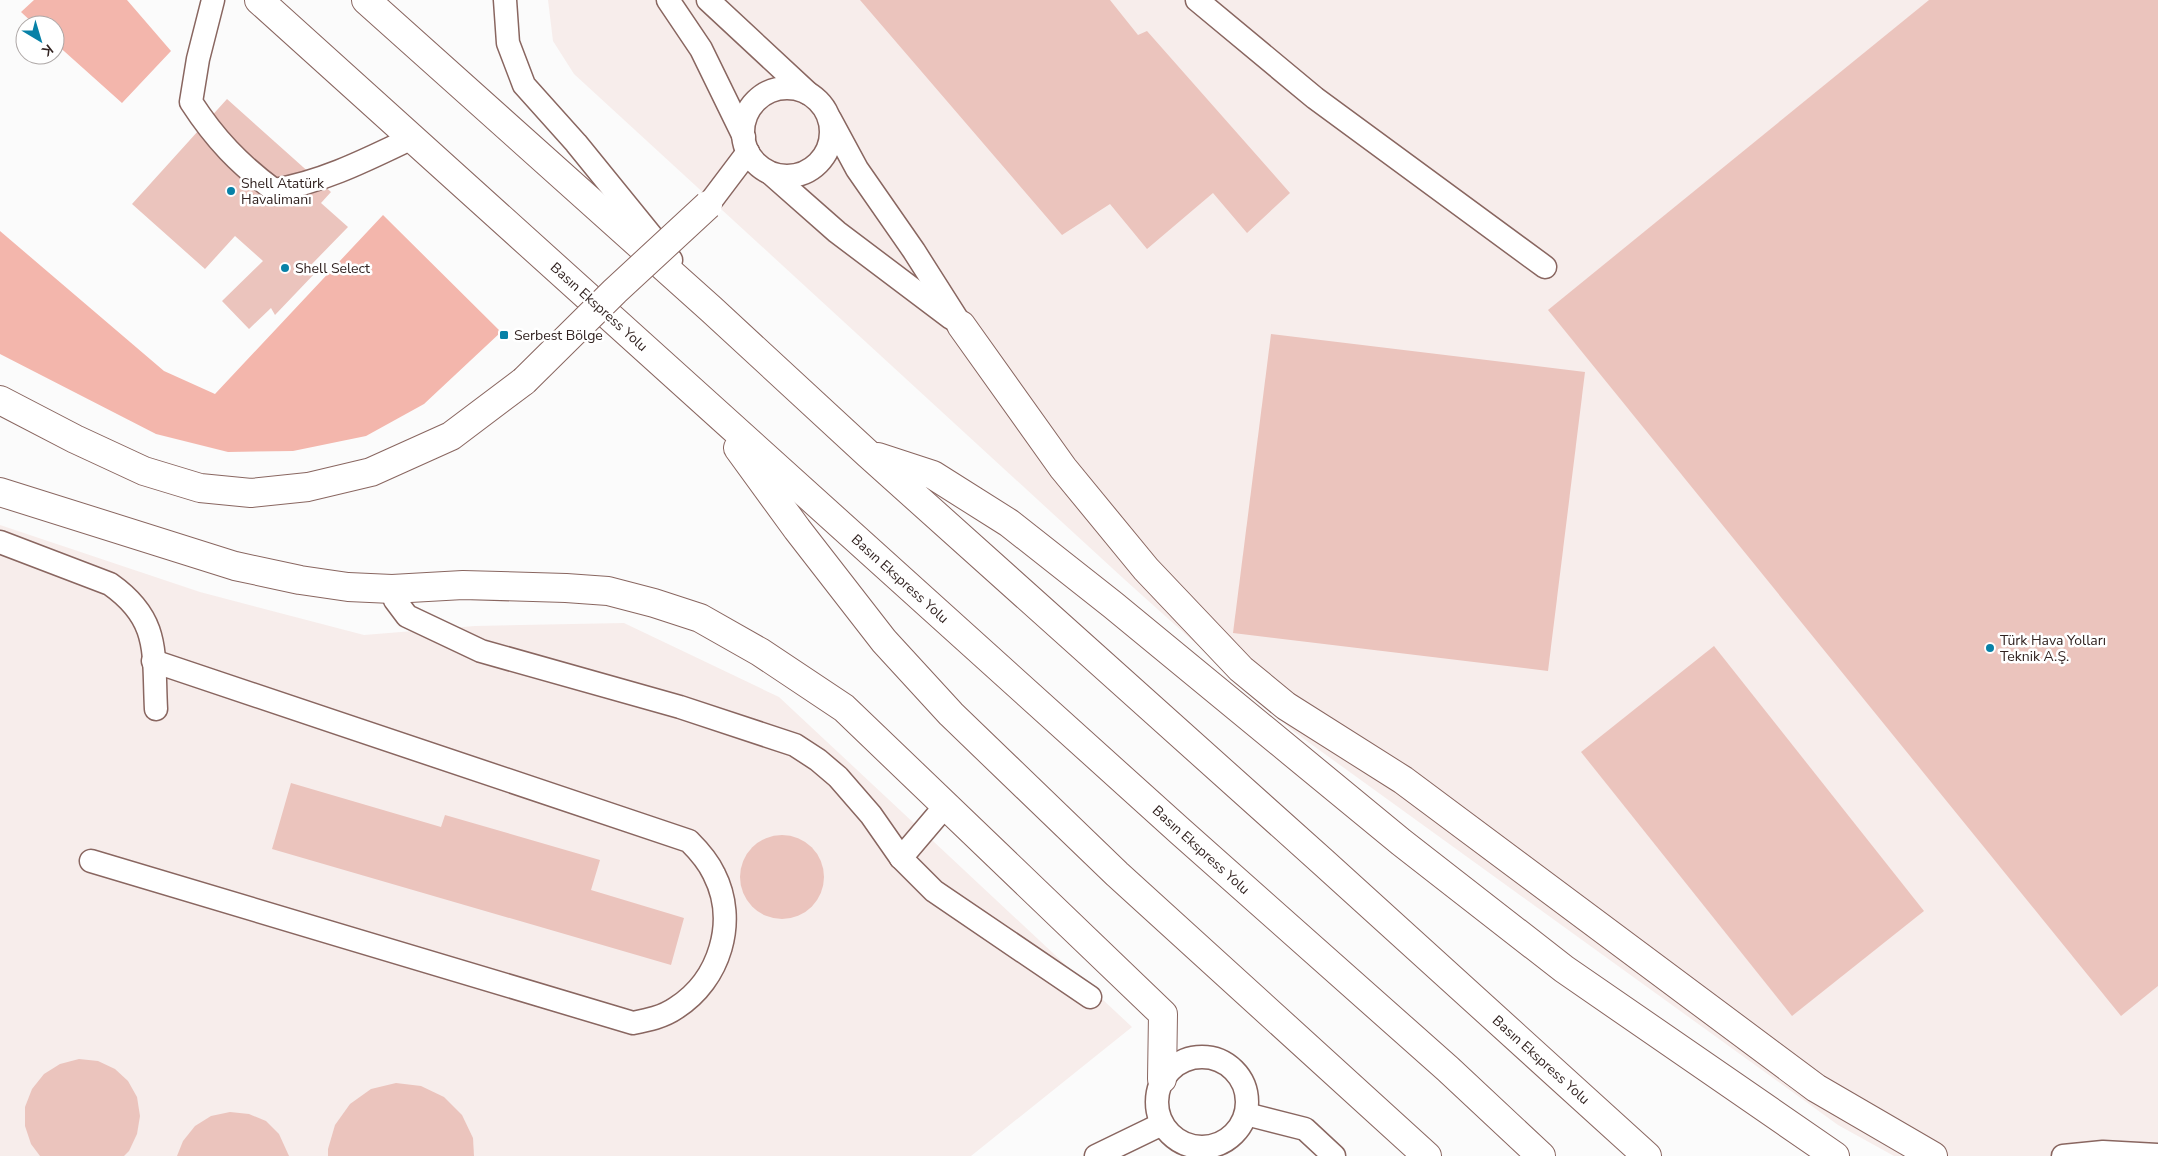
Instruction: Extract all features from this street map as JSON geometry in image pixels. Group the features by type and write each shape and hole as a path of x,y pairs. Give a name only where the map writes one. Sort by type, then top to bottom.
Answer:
{"main road":[{"name":"Basın Ekspress Yolu","path":"259,0 1195,845 1448,1069 1541,1156"},
{"name":"Basın Ekspress Yolu","path":"366,0 711,309 868,454 1647,1156"},
{"path":"0,400 75,439 144,471 200,488 251,493 308,487 371,472 451,436 524,381 615,291 708,204"},
{"path":"961,325 1063,468 1146,569 1241,669 1286,706 1403,780 1816,1088 1933,1156"},
{"path":"703,401 797,529 878,633 951,714 1117,874 1427,1156"},
{"path":"868,454 933,475 1009,523 1121,611 1401,842 1564,969 1835,1156"},
{"path":"0,492 235,566 300,580 348,587 392,589 462,584 600,591 654,603 700,618 760,652 844,708 1163,1014 1162,1079"}],"lane":[{"path":"213,0 198,59 191,102 210,132 252,174 274,190 293,187 358,164 412,138"},
{"path":"505,0 508,42 524,85 576,143 711,309"},
{"path":"668,0 701,49 756,157 837,232 961,325"},
{"path":"708,0 820,103 857,169 914,251 961,325"},
{"path":"1198,0 1315,98 1545,267"},
{"path":"809,93 794,88 778,89 763,96 752,107 744,121 756,157 783,176 796,175 808,171 826,153 830,141 831,128 828,115"},
{"path":"708,204 756,157"},
{"path":"0,542 110,584 126,595 139,609 152,643 156,709"},
{"path":"392,589 395,600 407,616 481,651 680,707 795,745 818,760 855,795 901,858 934,891 1090,997"},
{"path":"91,861 633,1023 655,1018 676,1009 703,984 718,959 724,937 726,916 722,894 715,875 703,856 689,841 153,662"},
{"path":"901,858 946,805"},
{"path":"1198,1056 1212,1057 1226,1063 1237,1073 1244,1085 1248,1099 1246,1114 1238,1130 1209,1152 1189,1146 1173,1138 1162,1124 1156,1109 1157,1094 1162,1079 1172,1068 1184,1060 1198,1056"},
{"path":"1246,1114 1305,1129 1334,1156"},
{"path":"1096,1156 1162,1124"},
{"path":"2063,1156 2103,1152 2158,1155"}],"shaded area":[{"path":"34,0 127,0 171,51 122,103 65,52 65,15 24,15 21,12"},
{"path":"548,0 2158,0 2158,1156 1894,1156 1838,1125 1293,731 1124,579 574,74 553,41"},
{"path":"383,215 501,332 424,404 366,436 293,451 228,452 156,434 0,354 0,231 164,371 215,394"},
{"path":"0,525 200,592 364,635 475,626 624,623 779,697 1132,1027 971,1156 0,1156"}],"building":[{"path":"860,0 1110,0 1138,35 1147,31 1290,193 1247,233 1213,193 1147,249 1110,204 1062,235"},
{"name":"Türk Hava Yolları Teknik A.Ş.","path":"1929,0 2158,0 2158,986 2121,1016 1548,310"},
{"path":"227,99 331,192 321,203 348,227 311,265 317,271 275,315 271,308 249,329 222,301 263,261 235,236 205,269 132,204"},
{"path":"1271,334 1585,372 1548,671 1233,633"},
{"path":"1714,646 1924,911 1792,1016 1581,752"},
{"path":"291,783 441,827 445,815 600,860 591,890 684,918 671,965 272,849"},
{"path":"774,835 790,835 806,842 817,853 824,869 821,893 812,907 806,912 790,919 774,919 758,912 747,901 740,885 740,869 747,853 758,842"},
{"path":"79,1059 98,1061 115,1069 128,1081 137,1097 140,1116 137,1134 129,1151 124,1156 40,1156 31,1144 25,1126 25,1107 32,1089 44,1074 60,1064"},
{"path":"396,1083 421,1086 444,1097 462,1115 473,1138 474,1156 328,1156 328,1149 335,1125 350,1104 371,1089"},
{"path":"230,1112 249,1114 266,1121 279,1134 289,1156 177,1156 183,1141 195,1126 211,1116"}],"place":[{"name":"Shell Atatürk Havalimanı","path":"231,191"},
{"name":"Shell Select","path":"285,268"},
{"name":"Serbest Bölge","path":"504,335"},
{"name":"Türk Hava Yolları Teknik A.Ş.","path":"1990,648"}]}
